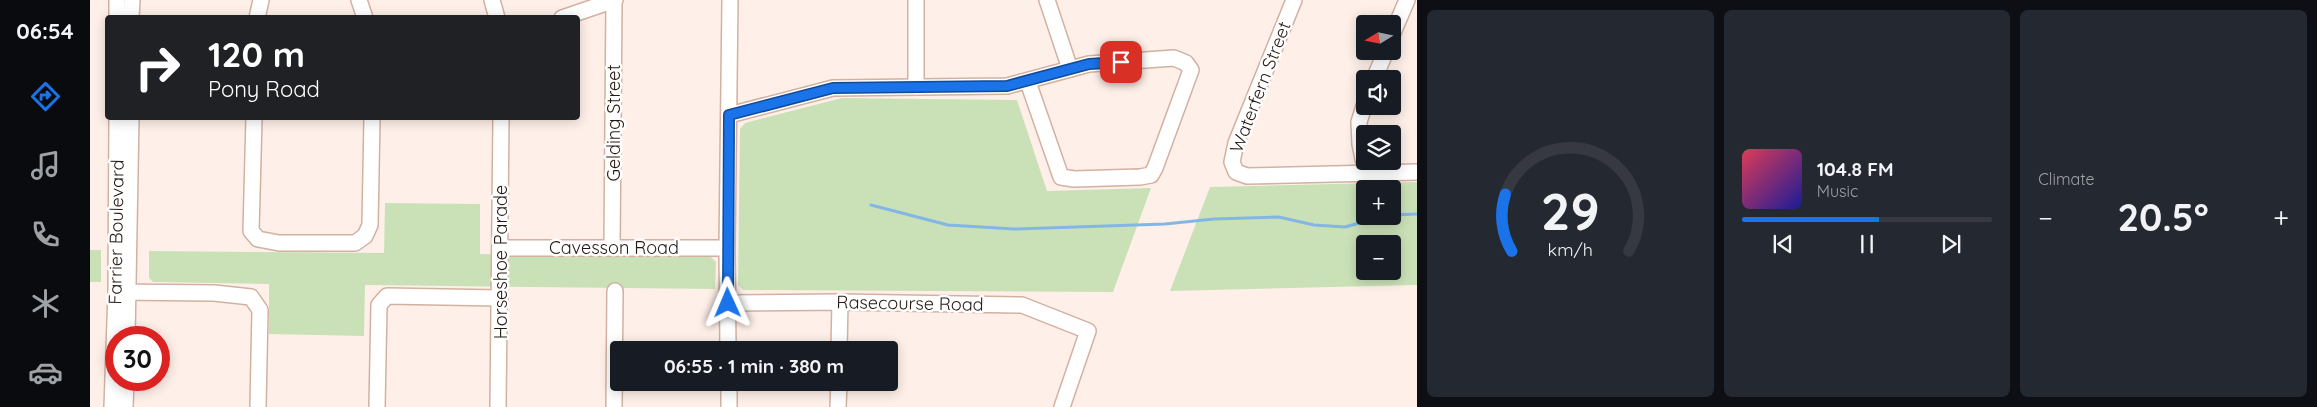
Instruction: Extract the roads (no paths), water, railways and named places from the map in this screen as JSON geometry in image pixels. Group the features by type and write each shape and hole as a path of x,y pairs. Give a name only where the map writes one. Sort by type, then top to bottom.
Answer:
{"street":[{"path":"117,15 118,0"},
{"path":"131,15 132,0"},
{"path":"258,15 261,0"},
{"path":"359,0 364,15"},
{"path":"492,0 496,15"},
{"path":"571,15 615,0"},
{"name":"Gelding Street","path":"612,246 615,0"},
{"path":"728,341 727,248 730,0"},
{"path":"916,0 916,87"},
{"path":"1048,0 1070,69"},
{"name":"Waterfern Street","path":"1294,0 1236,143 1232,162 1233,167 1240,174 1247,176 1417,172"},
{"path":"1401,15 1407,0"},
{"path":"729,115 833,88 1007,86 1024,83 1089,64 1174,58 1186,63 1191,70 1190,78 1156,168 1151,175 1140,177 1074,179 1061,177 1024,83"},
{"path":"1361,115 1359,122 1360,144 1366,173"},
{"name":"Farrier Boulevard","path":"117,120 122,292 126,326"},
{"name":"Farrier Boulevard","path":"112,407 122,292 130,120"},
{"path":"254,120 251,231 258,239 288,243 355,243 365,236 370,226 372,120"},
{"name":"Horseshoe Parade","path":"498,407 501,120"},
{"name":"Cavesson Road","path":"500,248 612,246 727,248"},
{"path":"614,407 615,291"},
{"path":"122,292 214,293 251,296 260,310 258,407"},
{"path":"377,407 379,305 387,296 500,298"},
{"path":"839,341 840,302"},
{"name":"Rasecourse Road","path":"728,303 840,302 1022,305 1088,331 1062,407"},
{"path":"125,407 126,391"},
{"path":"729,391 729,407"},
{"path":"838,407 839,391"}],"waterway":[{"path":"871,205 948,225 1014,229 1165,224 1214,219 1279,217 1314,225 1345,227 1356,224"},
{"path":"1401,215 1417,214"}]}
